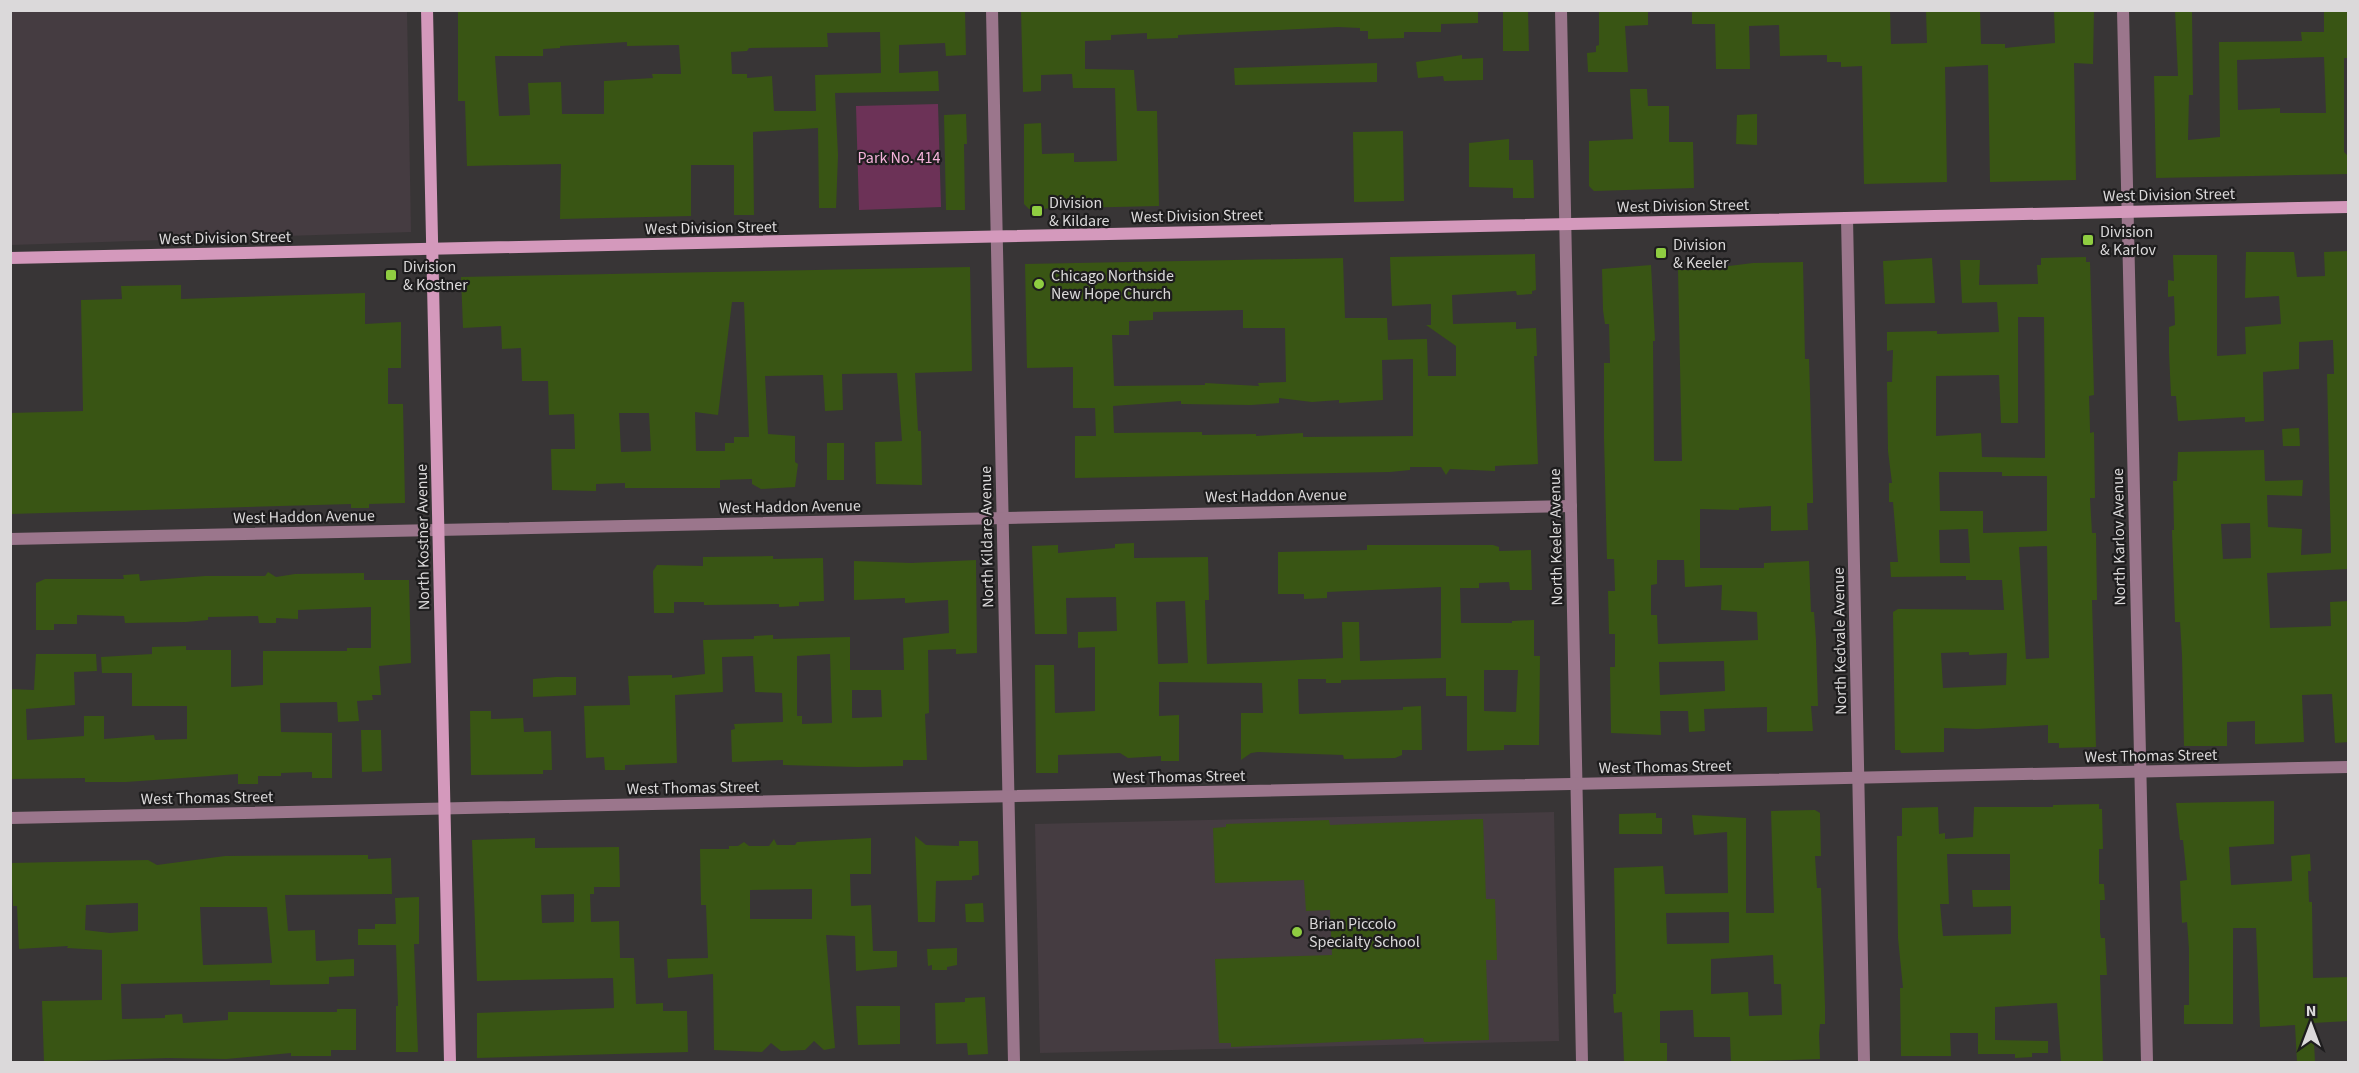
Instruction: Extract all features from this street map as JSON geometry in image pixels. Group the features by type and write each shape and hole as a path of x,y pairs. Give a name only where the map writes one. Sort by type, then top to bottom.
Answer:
{"main road":[{"name":"North Kostner Avenue","path":"428,10 450,1062"},
{"name":"West Division Street","path":"10,258 2349,207"}],"street":[{"name":"North Kildare Avenue","path":"992,10 1014,1062"},
{"name":"North Keeler Avenue","path":"1561,10 1582,1062"},
{"name":"North Karlov Avenue","path":"2123,10 2147,1062"},
{"name":"North Kedvale Avenue","path":"1847,218 1864,1062"},
{"name":"West Haddon Avenue","path":"10,539 1570,506"},
{"name":"West Thomas Street","path":"10,818 2349,768"}],"shaded area":[{"path":"10,11 407,11 411,232 11,245"},
{"name":"Brian Piccolo Specialty School","path":"1554,812 1559,1041 1040,1053 1035,824"}],"green space":[{"name":"Park No. 414","path":"938,104 941,207 859,210 856,106"}],"building":[{"path":"458,10 965,10 966,55 946,56 945,43 899,45 899,73 938,71 939,91 835,93 838,155 836,208 819,208 818,128 753,132 754,215 734,215 734,165 691,165 691,216 560,219 561,164 467,166 465,101 458,101","holes":["880,32 881,73 815,75 816,111 774,111 772,76 747,78 747,74 732,74 731,52 747,51 749,48 828,47 827,33","627,42 627,46 679,45 681,74 652,74 653,78 604,81 604,114 562,114 561,82 528,83 530,115 499,116 495,56 543,56 543,49 560,48 560,46"]},
{"path":"1021,10 1478,10 1478,23 1441,24 1441,32 1404,32 1404,38 1368,39 1368,31 1360,31 1360,28 1338,27 1178,35 1178,38 1147,39 1147,33 1111,35 1111,40 1085,41 1085,69 1134,70 1137,111 1157,111 1159,206 1029,209 1024,204 1024,124 1041,123 1042,154 1074,153 1074,162 1117,161 1115,88 1073,88 1072,74 1041,75 1041,91 1023,92"},
{"path":"1503,10 1528,10 1529,51 1503,51"},
{"path":"1599,10 1648,10 1648,25 1625,26 1628,72 1588,72 1587,53 1596,52 1596,46 1599,45"},
{"path":"1692,10 1890,10 1891,44 1927,43 1926,10 1980,10 1981,44 2005,44 2005,48 2055,43 2054,10 2094,10 2093,64 2074,63 2076,180 1990,182 1988,65 1945,67 1947,182 1864,184 1862,66 1841,67 1841,62 1827,62 1827,55 1780,56 1779,25 1749,26 1750,69 1716,69 1715,24 1692,24"},
{"path":"2175,10 2192,10 2193,95 2189,95 2188,140 2220,137 2219,42 2302,41 2301,32 2324,32 2324,10 2349,10 2349,58 2344,58 2344,152 2347,155 2348,174 2156,178 2154,76 2178,76","holes":["2324,57 2326,113 2280,113 2280,108 2238,110 2237,60"]},
{"path":"1462,55 1462,59 1483,58 1483,80 1444,81 1443,76 1418,78 1416,62"},
{"path":"1377,63 1377,82 1235,85 1234,68"},
{"path":"1630,89 1647,89 1648,106 1669,106 1669,142 1693,142 1694,188 1594,191 1589,186 1589,141 1633,139"},
{"path":"966,114 965,210 946,210 944,115"},
{"path":"1757,114 1757,145 1736,144 1737,115"},
{"path":"1403,131 1404,201 1354,202 1353,132"},
{"path":"1509,139 1509,160 1533,160 1534,198 1513,198 1513,188 1469,187 1469,143"},
{"path":"2349,251 2349,569 2267,573 2270,628 2331,626 2330,602 2349,601 2349,742 2335,743 2332,694 2302,695 2304,742 2255,744 2255,721 2227,722 2227,746 2184,746 2182,655 2180,622 2175,622 2172,530 2174,530 2173,481 2177,481 2178,452 2264,450 2265,481 2303,480 2302,496 2267,495 2268,527 2302,529 2301,555 2331,553 2327,374 2334,374 2333,340 2299,342 2299,369 2263,372 2264,421 2245,422 2245,417 2178,421 2176,396 2171,396 2169,353 2169,327 2175,325 2174,296 2168,297 2168,280 2174,281 2173,255 2217,255 2217,356 2246,354 2245,327 2281,324 2279,296 2245,298 2246,252 2294,252 2297,277 2325,276 2324,252","holes":["2250,523 2251,558 2223,559 2221,524"]},
{"path":"1535,254 1536,290 1532,291 1532,294 1517,295 1516,291 1452,295 1453,324 1516,322 1516,329 1536,328 1537,356 1534,356 1538,464 1495,466 1495,471 1450,469 1446,475 1441,467 1410,467 1410,470 1390,472 1075,478 1075,436 1096,436 1095,408 1073,408 1073,367 1027,368 1025,264 1343,258 1345,318 1387,318 1388,340 1427,339 1428,376 1456,376 1456,346 1426,325 1431,325 1431,304 1392,306 1390,257","holes":["1243,310 1243,328 1285,328 1286,382 1258,383 1259,386 1205,383 1205,385 1114,386 1112,335 1129,335 1129,321 1153,320 1153,312","1413,359 1413,436 1303,437 1303,433 1256,436 1256,434 1202,435 1202,432 1114,433 1113,406 1181,401 1181,404 1251,405 1279,403 1279,398 1312,402 1339,400 1339,403 1383,400 1382,360"]},
{"path":"2086,257 2086,262 2090,262 2094,395 2089,396 2090,433 2094,432 2095,498 2090,498 2092,533 2096,533 2097,600 2092,600 2096,747 2059,748 2059,743 2048,743 2048,725 1977,729 1944,728 1944,752 1901,753 1900,750 1895,750 1893,612 1898,609 2004,610 2002,580 1966,580 1966,576 1891,577 1890,562 1898,562 1893,502 1889,502 1889,483 1892,483 1888,451 1887,382 1892,382 1893,350 1887,351 1887,332 1937,331 1937,334 1999,332 1997,302 1962,303 1960,260 1980,260 1979,285 2038,284 2037,265 2041,265 2041,258","holes":["2018,317 2044,317 2045,458 1982,457 1981,433 1936,436 1936,376 1999,375 2001,423 2018,423","1939,472 2002,472 2002,476 2047,476 2047,531 1983,533 1983,511 1940,511","1968,529 1970,563 1940,563 1939,530","2047,546 2049,658 2026,659 2019,547","1969,652 1969,655 2007,653 2006,685 1943,688 1941,653"]},
{"path":"1932,258 1935,303 1885,304 1883,261"},
{"path":"1803,262 1805,359 1809,359 1813,503 1807,503 1808,530 1771,531 1771,506 1739,508 1739,510 1700,509 1700,568 1764,568 1764,563 1809,561 1811,612 1814,612 1816,640 1818,706 1811,706 1813,731 1767,732 1767,707 1704,709 1705,731 1689,732 1688,711 1660,711 1661,735 1611,733 1610,667 1615,667 1615,634 1609,634 1608,591 1615,591 1614,559 1607,559 1604,363 1610,363 1609,324 1605,324 1603,310 1602,269 1651,265 1655,341 1653,341 1654,461 1682,461 1678,270 1713,270 1713,268 1753,263","holes":["1657,560 1684,560 1685,587 1722,585 1721,610 1757,612 1758,640 1658,644 1657,615 1651,615 1651,585 1657,584","1724,661 1725,691 1660,695 1659,662"]},
{"path":"970,267 972,371 915,373 918,431 921,431 922,485 876,484 875,442 902,441 897,373 842,374 843,410 825,411 823,375 765,376 768,434 795,436 795,462 798,464 795,487 761,489 752,484 752,479 720,480 720,488 625,488 625,483 596,484 596,491 552,490 551,449 575,449 574,414 549,415 548,381 522,381 521,348 502,349 501,326 463,328 461,277","holes":["732,302 744,302 749,437 734,437 734,443 725,443 725,451 696,451 695,412 718,415","619,413 649,413 651,451 621,452"]},
{"path":"181,285 181,299 365,293 365,324 401,322 401,368 388,368 388,404 403,404 405,503 369,504 369,508 351,508 351,504 10,514 10,413 83,411 81,300 122,299 121,286"},
{"path":"2299,428 2300,446 2283,446 2282,429"},
{"path":"827,443 844,443 844,480 827,480"},
{"path":"1134,543 1134,558 1208,557 1209,600 1205,600 1207,664 1343,658 1342,622 1359,622 1360,661 1441,658 1441,587 1327,592 1327,598 1304,599 1304,594 1278,594 1278,552 1367,550 1367,545 1493,545 1499,547 1499,551 1531,550 1532,590 1510,590 1509,582 1479,583 1479,588 1460,588 1461,623 1512,623 1512,621 1534,620 1534,656 1540,656 1539,745 1504,745 1504,750 1467,751 1467,696 1446,696 1446,678 1341,680 1341,683 1326,683 1326,679 1298,679 1299,714 1403,710 1403,707 1421,706 1422,750 1402,750 1402,755 1395,758 1344,759 1343,755 1258,752 1251,753 1241,760 1241,713 1263,713 1262,683 1159,682 1159,716 1179,715 1179,761 1161,761 1161,756 1128,758 1120,753 1058,755 1058,773 1036,773 1035,665 1054,665 1055,713 1095,711 1095,647 1078,648 1078,632 1117,631 1116,597 1066,598 1067,634 1035,634 1032,546 1058,545 1058,553 1115,548 1115,544","holes":["1185,601 1188,663 1158,664 1156,602","1484,670 1518,670 1516,712 1484,711"]},
{"path":"773,556 773,559 823,558 824,601 799,602 799,606 779,607 779,604 704,605 704,602 674,602 674,613 654,613 653,571 657,565 703,566 703,557"},
{"path":"976,560 977,653 956,654 956,649 928,650 929,713 925,714 927,760 903,760 903,766 858,767 783,765 783,760 732,762 731,730 735,729 734,724 783,722 782,693 755,692 753,656 722,657 723,692 675,695 677,763 625,765 625,770 605,770 604,757 586,758 584,706 630,705 628,676 672,675 672,678 705,674 703,640 754,639 754,636 773,635 773,639 850,637 850,670 904,670 903,638 949,633 948,600 905,603 905,598 854,600 854,561 911,563","holes":["830,654 832,723 802,724 802,716 797,716 797,656","852,690 881,690 882,717 852,718"]},
{"path":"268,572 276,577 295,574 364,573 364,580 409,580 411,663 379,666 381,695 372,695 373,700 357,701 359,721 338,722 337,702 280,703 281,732 332,733 332,778 312,778 312,772 258,776 258,784 238,784 238,774 126,782 85,782 85,778 10,779 10,689 34,690 36,654 96,654 97,671 74,672 75,705 26,709 27,740 84,736 84,716 104,716 104,739 154,735 155,740 187,739 187,706 132,706 132,673 102,673 101,657 152,654 152,647 186,646 186,650 231,650 231,687 263,685 263,651 347,651 347,648 371,648 371,607 298,610 298,619 276,618 276,623 259,623 258,616 208,617 208,620 186,622 125,623 124,616 77,615 77,624 54,624 54,630 36,630 36,583 45,579 124,579 123,575 139,574 140,581 205,576 265,576"},
{"path":"576,677 576,695 533,697 533,679"},
{"path":"470,711 491,711 491,719 523,718 524,732 551,731 552,770 543,770 543,774 471,775"},
{"path":"361,730 381,730 382,771 362,772"},
{"path":"2274,801 2274,844 2229,847 2231,885 2292,881 2291,856 2310,854 2311,871 2308,871 2309,902 2312,902 2313,978 2349,977 2349,1021 2313,1023 2315,1062 2297,1062 2295,1025 2260,1027 2256,928 2233,928 2233,1024 2184,1024 2184,1005 2189,1005 2189,949 2187,922 2182,923 2180,881 2187,880 2176,803"},
{"path":"2099,804 2099,809 2102,809 2103,849 2099,849 2099,884 2104,884 2105,900 2100,900 2100,932 2101,938 2105,938 2107,975 2100,975 2103,1062 2061,1062 2057,1003 1995,1007 1995,1040 2048,1041 2048,1053 2032,1053 2032,1057 2015,1058 2015,1054 1978,1054 1978,1033 1950,1033 1951,1056 1901,1056 1900,988 1903,988 1898,938 1897,836 1902,836 1902,808 1938,807 1939,834 1945,833 1945,839 1973,837 1974,807 2053,807 2053,805","holes":["1947,854 2010,854 2010,890 1972,890 1973,907 2011,906 2011,934 1943,936 1940,904 1949,904"]},
{"path":"1815,810 1820,813 1821,856 1815,856 1817,888 1821,888 1825,1024 1820,1024 1820,1059 1731,1062 1730,1037 1694,1037 1693,1010 1660,1011 1660,1043 1667,1043 1667,1061 1624,1062 1622,1012 1614,1013 1613,994 1616,994 1614,868 1663,866 1665,894 1728,893 1727,832 1694,835 1692,815 1746,818 1746,913 1774,913 1771,811","holes":["1729,912 1729,943 1667,944 1666,913","1773,955 1774,984 1781,984 1782,1015 1749,1016 1748,992 1711,994 1711,959"]},
{"path":"1656,813 1656,818 1662,818 1662,834 1619,834 1619,814"},
{"path":"1483,819 1486,899 1495,899 1497,960 1486,960 1489,1040 1424,1042 1423,1038 1231,1047 1231,1043 1219,1043 1215,959 1332,955 1330,910 1306,911 1304,880 1215,883 1213,828 1226,827 1226,824 1329,820 1330,825"},
{"path":"915,836 926,845 959,846 959,841 978,841 979,875 972,876 972,880 936,881 935,922 918,922"},
{"path":"535,838 535,848 619,847 620,887 594,887 594,894 590,894 591,922 619,921 620,958 634,958 636,1004 663,1003 663,1011 687,1011 688,1052 477,1058 477,1013 614,1008 613,978 477,981 472,840","holes":["574,894 574,922 542,923 541,895"]},
{"path":"871,838 871,874 850,874 851,906 871,905 873,951 897,951 897,967 856,971 855,936 826,935 835,1048 824,1050 814,1041 805,1050 781,1051 771,1043 762,1052 714,1050 713,974 668,978 667,959 708,958 706,905 701,905 700,849 729,849 729,846 738,846 744,842 749,846 769,846 774,839 777,845 795,845 797,842","holes":["812,889 812,919 750,919 750,890"]},
{"path":"368,855 368,859 391,858 392,894 285,895 288,931 315,930 316,961 354,959 354,976 329,977 329,984 270,985 270,980 121,984 122,1019 165,1018 165,1015 182,1014 183,1023 228,1020 228,1012 337,1012 337,1009 356,1009 356,1050 331,1050 331,1056 291,1056 291,1053 226,1059 168,1058 44,1062 42,1001 102,1000 102,950 67,948 68,946 19,949 17,906 13,906 11,863 148,860 157,865 225,856","holes":["138,903 138,931 110,933 85,930 86,905","200,907 267,907 272,963 203,965"]},
{"path":"419,897 419,944 414,944 418,1052 396,1052 396,1006 398,1006 396,945 358,945 358,929 375,929 375,924 396,924 395,898"},
{"path":"983,903 984,922 966,922 965,904"},
{"path":"957,948 957,965 947,967 947,970 932,970 932,965 928,966 927,949"},
{"path":"985,997 988,1054 968,1055 967,1043 936,1044 935,1003 965,1002 965,998"},
{"path":"856,1006 900,1006 900,1044 858,1045"}],"place":[{"name":"Division & Kildare","path":"1037,211"},
{"name":"Division & Karlov","path":"2088,240"},
{"name":"Division & Keeler","path":"1661,253"},
{"name":"Division & Kostner","path":"391,275"},
{"name":"Chicago Northside New Hope Church","path":"1039,284"},
{"name":"Brian Piccolo Specialty School","path":"1297,932"}]}
